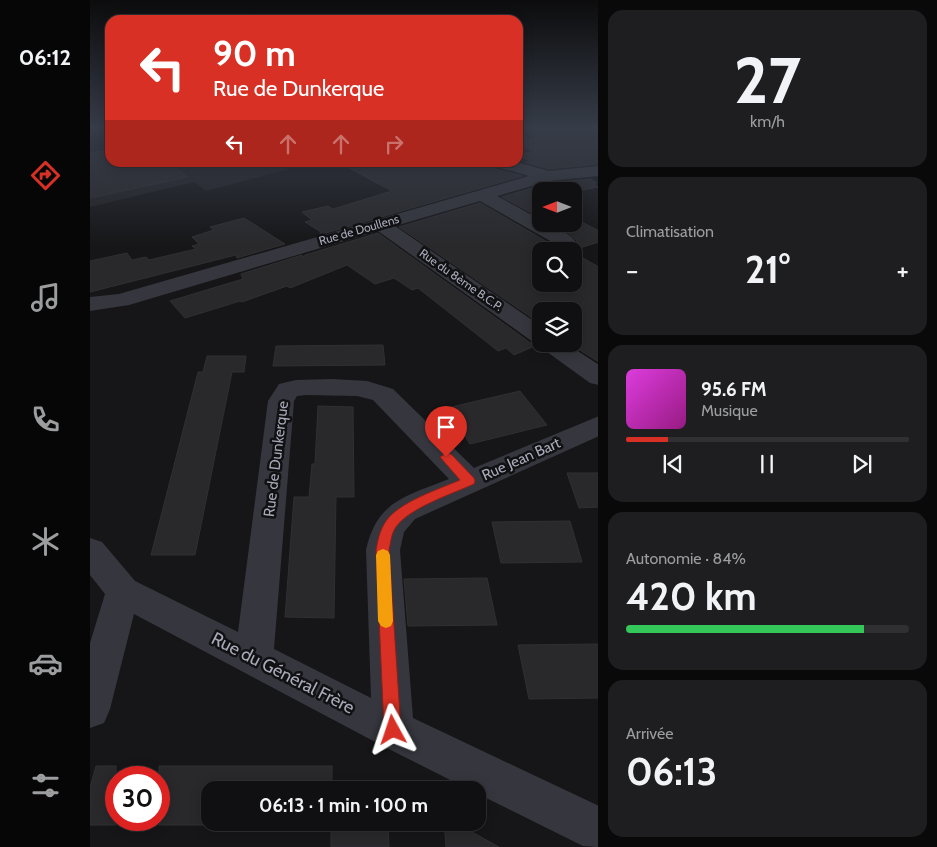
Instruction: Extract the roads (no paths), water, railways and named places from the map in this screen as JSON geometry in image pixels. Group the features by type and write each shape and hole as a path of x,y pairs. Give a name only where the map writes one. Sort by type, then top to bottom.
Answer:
{"street":[{"path":"517,168 549,176"},
{"name":"Rue de Doullens","path":"91,310 549,176 598,171"},
{"path":"483,195 566,242"},
{"name":"Rue du 8ème B.C.P.","path":"380,224 532,331"},
{"path":"562,352 598,377"},
{"name":"Rue de Dunkerque","path":"254,658 282,401 285,392 290,389 303,388 360,388 375,390 387,397 469,481"},
{"name":"Rue Jean Bart","path":"393,730 383,550 386,533 392,522 404,511 598,425"},
{"name":"Rue du Général Frère","path":"90,551 123,591 393,730 598,830"},
{"path":"90,709 123,591"}]}
